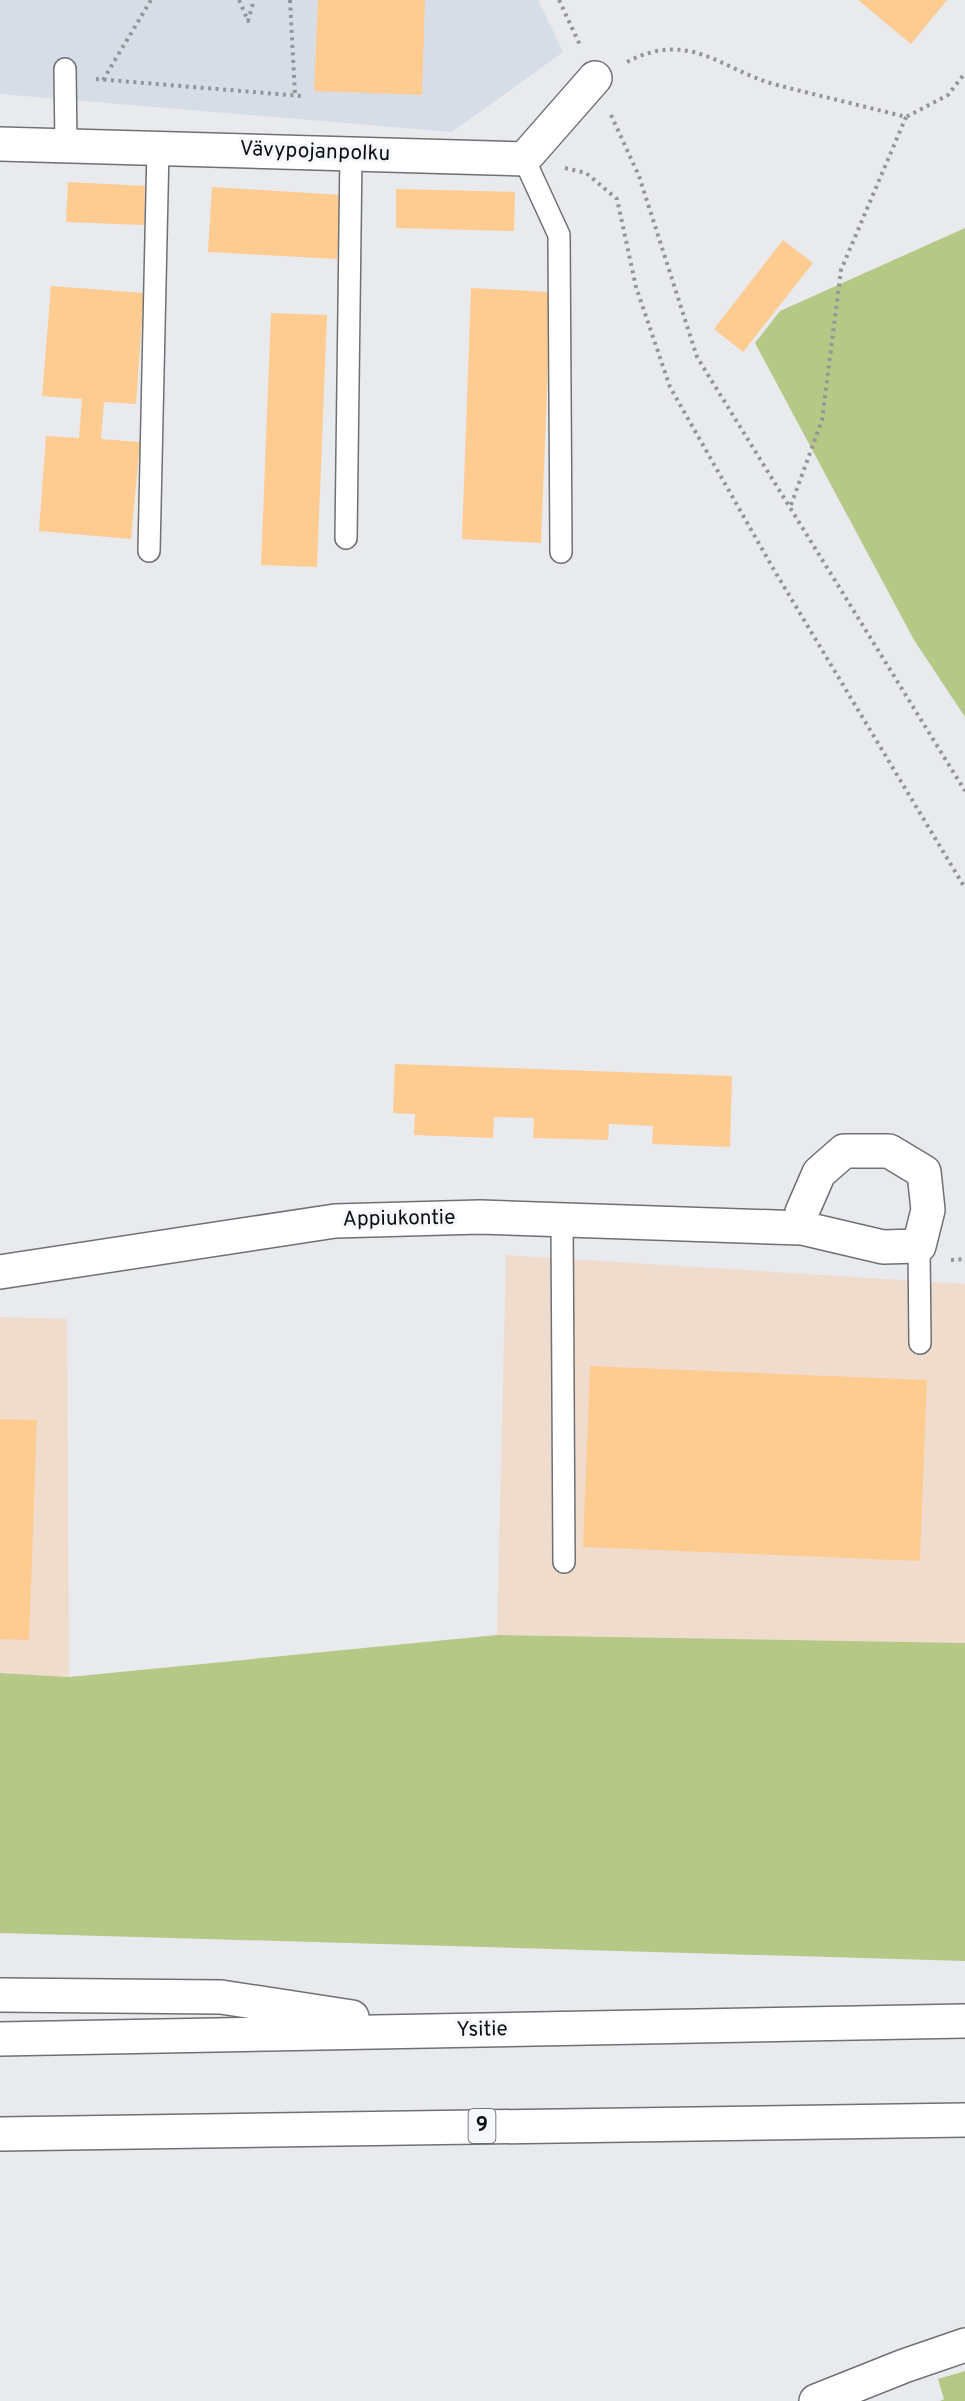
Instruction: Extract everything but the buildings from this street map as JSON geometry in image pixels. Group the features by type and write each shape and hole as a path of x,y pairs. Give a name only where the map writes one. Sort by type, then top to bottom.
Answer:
{"main road":[{"path":"524,159 595,78"},
{"name":"Vävypojanpolku","path":"0,144 524,159"},
{"path":"802,1228 802,1212 819,1173 844,1151 890,1151 924,1172 928,1210 919,1246"},
{"name":"Appiukontie","path":"0,1272 335,1221 480,1217 802,1228 883,1247 919,1246"},
{"path":"0,1995 221,1997 440,2031"},
{"name":"Ysitie","path":"0,2039 965,2021"},
{"name":"9","path":"0,2134 965,2120"},
{"path":"816,2401 904,2366 965,2345"}],"lane":[{"path":"65,73 66,145"},
{"path":"149,551 158,148"},
{"path":"346,538 351,153"},
{"path":"524,159 559,235 561,552"},
{"path":"562,1220 564,1562"},
{"path":"919,1246 920,1343"}],"path":[{"path":"103,80 151,0"},
{"path":"239,0 248,21 254,0"},
{"path":"290,0 295,95"},
{"path":"559,0 639,176 697,357 965,791"},
{"path":"595,78 649,50 704,53 774,84 906,117"},
{"path":"65,73 103,80 302,96"},
{"path":"791,506 822,420 841,270 906,117 948,95 965,73"},
{"path":"524,159 586,173 617,199 636,287 670,387 774,570 965,888"},
{"path":"954,1260 965,1259"}],"shaded area":[{"path":"0,0 538,0 563,52 452,132 0,94"},
{"path":"506,1255 965,1284 965,1643 497,1635"},
{"path":"0,1317 67,1319 69,1677 0,1673"}],"green space":[{"path":"965,228 965,717 914,640 755,343 780,311"},
{"path":"497,1635 965,1643 965,1961 0,1933 0,1673 69,1677"},
{"path":"965,2371 965,2401 940,2401 944,2399 938,2379"}]}
